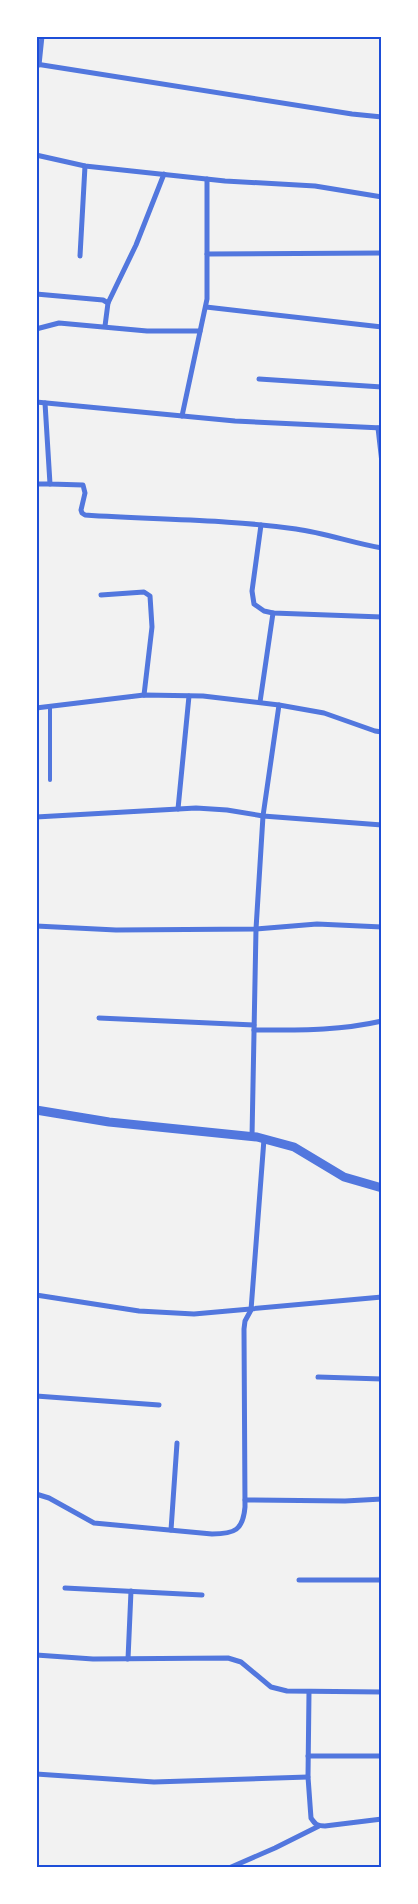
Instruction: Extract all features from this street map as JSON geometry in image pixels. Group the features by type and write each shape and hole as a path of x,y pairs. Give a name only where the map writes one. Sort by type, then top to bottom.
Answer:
{"street":[{"path":"42,36 38,64 352,114 382,117"},
{"path":"36,155 85,166 207,179 315,186 382,197"},
{"path":"80,256 85,166"},
{"path":"105,326 108,303 136,246 164,174"},
{"path":"182,416 208,299 207,179"},
{"path":"207,254 382,253"},
{"path":"36,294 103,300 108,303"},
{"path":"206,306 382,328"},
{"path":"36,330 59,323 147,331 200,331"},
{"path":"259,379 382,387"},
{"path":"36,402 235,421 380,428 382,463"},
{"path":"45,403 50,484"},
{"path":"36,484 83,485 86,493 81,510 85,515 259,525 321,532 382,548"},
{"path":"259,525 252,591 254,604 264,611 273,613 382,617"},
{"path":"100,595 144,592 150,596 152,627 144,695"},
{"path":"260,702 273,613"},
{"path":"36,708 144,695 189,696 279,704 324,713 382,732"},
{"path":"178,809 189,696"},
{"path":"252,1137 256,929 263,816 279,704"},
{"path":"36,817 178,809 227,810 263,816 382,825"},
{"path":"36,926 116,930 256,929 317,924 382,927"},
{"path":"99,1018 254,1028 333,1030 382,1021"},
{"path":"36,1110 109,1122 264,1139 294,1147 344,1177 382,1188"},
{"path":"36,1494 49,1498 94,1523 212,1534 224,1534 240,1527 244,1519 245,1500 244,1329 251,1310 264,1139"},
{"path":"36,1295 139,1311 194,1314 382,1297"},
{"path":"318,1377 382,1379"},
{"path":"36,1396 159,1405"},
{"path":"171,1530 177,1444"},
{"path":"245,1500 345,1501 382,1499"},
{"path":"299,1580 382,1580"},
{"path":"65,1588 202,1596"},
{"path":"128,1659 131,1592"},
{"path":"36,1655 93,1659 228,1658 241,1662 271,1686 287,1691 382,1692"},
{"path":"309,1692 308,1777 311,1818 319,1826"},
{"path":"308,1756 382,1756"},
{"path":"36,1774 154,1782 308,1777"},
{"path":"229,1868 319,1826 382,1819"}],"lane":[{"path":"50,707 50,780"}]}
